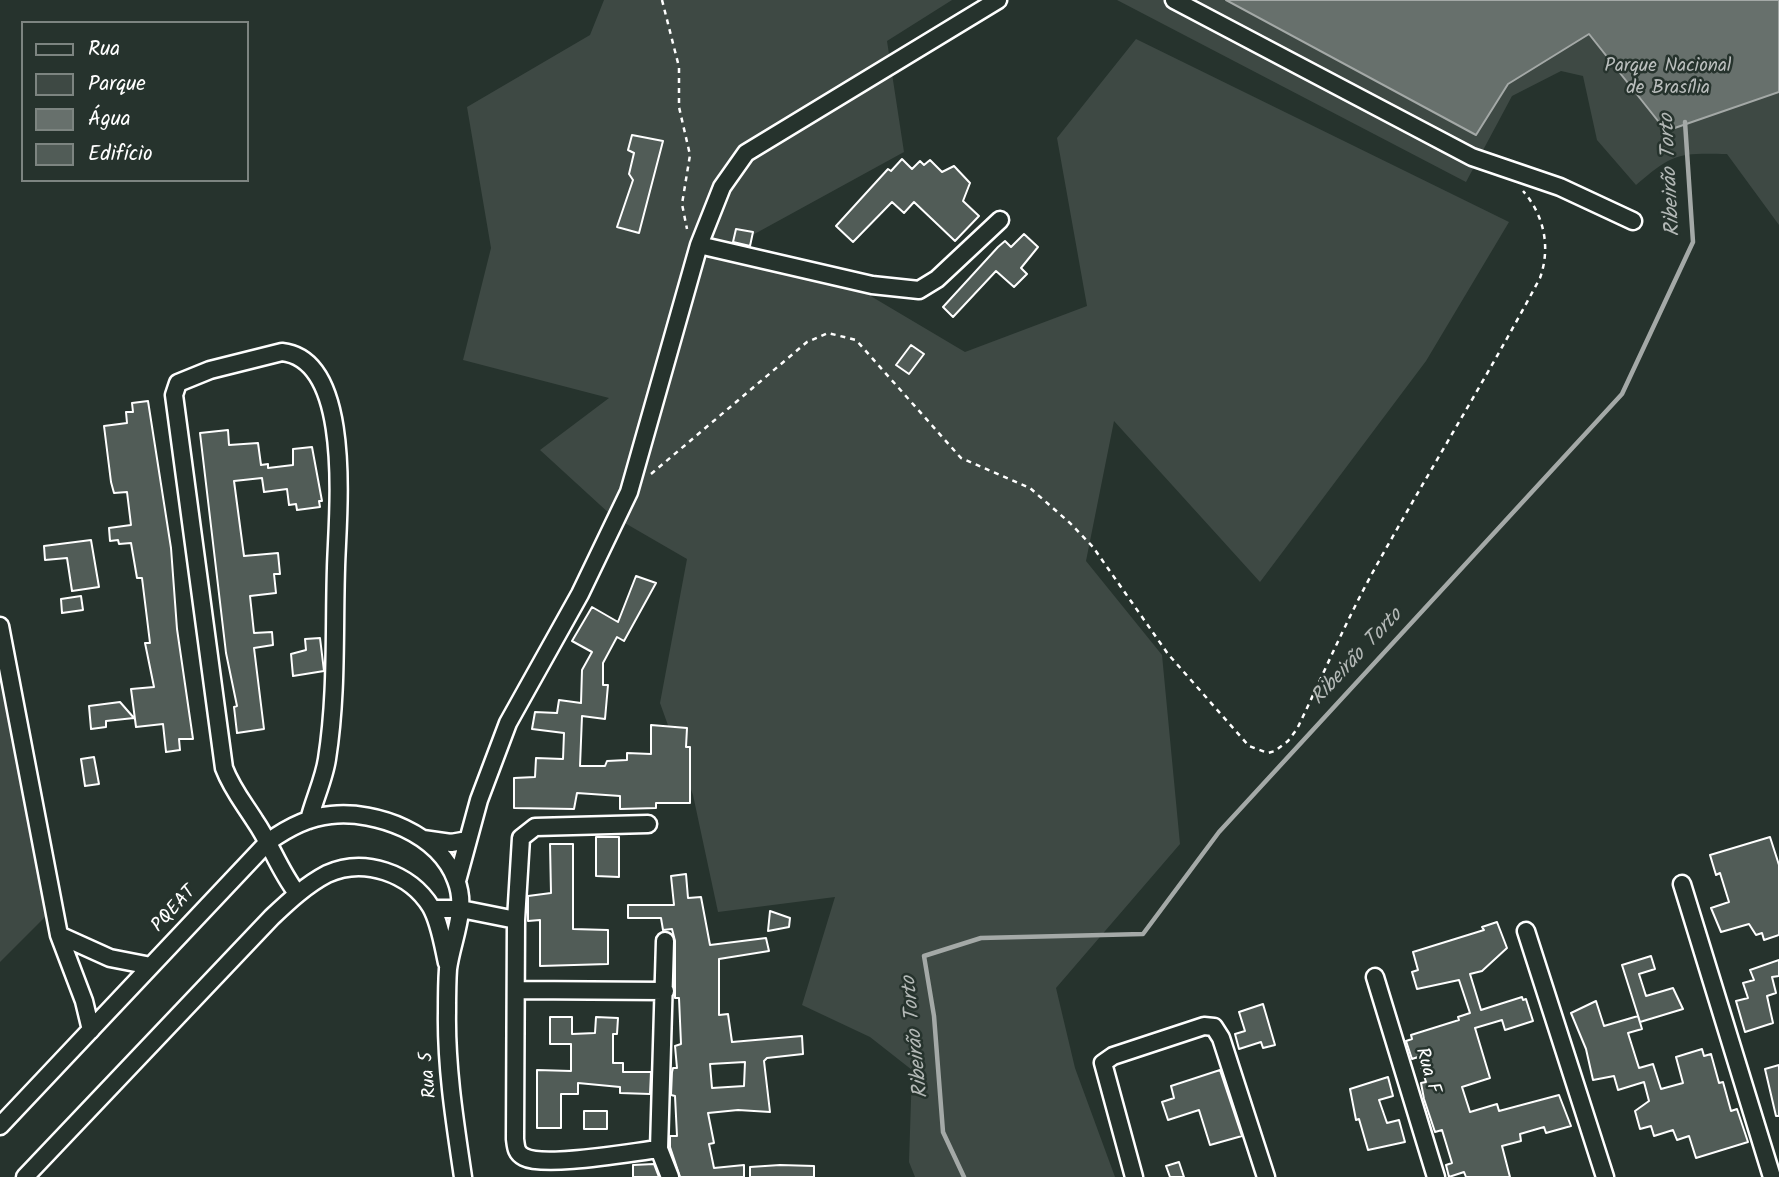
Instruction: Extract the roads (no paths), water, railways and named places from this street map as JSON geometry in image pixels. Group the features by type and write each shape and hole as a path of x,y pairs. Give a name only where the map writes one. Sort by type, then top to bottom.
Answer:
{"street":[{"path":"449,969 461,909 457,881 490,767 508,723 580,594 629,492 699,245 722,187 746,153 998,0"},
{"path":"1174,0 1472,157 1560,187 1633,220"},
{"path":"699,245 872,285 919,290 937,279 1000,220"},
{"path":"297,893 280,870 268,842 234,793 224,768 174,395 178,383 192,375 282,352 290,353 307,363 321,382 338,451 340,510 336,565 335,693 326,764 309,820"},
{"path":"0,626 59,935 92,1030"},
{"name":"PQEAT","path":"0,1126 268,842 309,820 330,815 354,814 392,824 421,839"},
{"path":"648,824 535,827 525,832 520,843 516,920 516,1148 523,1157 548,1169 659,1149"},
{"path":"421,839 451,843 468,840"},
{"path":"421,839 436,851 457,881"},
{"path":"25,1177 297,893 341,869 373,868 395,874 413,887 432,909 449,969"},
{"path":"1682,884 1773,1177"},
{"path":"432,909 461,909 516,920"},
{"path":"1526,931 1605,1177"},
{"path":"59,935 110,958 151,966"},
{"path":"665,941 659,1149 670,1177"},
{"name":"Rua 5","path":"449,969 449,1058 463,1177"},
{"name":"Rua F","path":"1375,977 1436,1177"},
{"path":"517,990 665,991"},
{"path":"1134,1177 1103,1063 1113,1056 1204,1026 1214,1027 1221,1038 1266,1177"}],"water":[{"path":"1226,0 1779,0 1779,92 1666,131 1589,34 1508,84 1476,135"}],"waterway":[{"name":"Ribeirão Torto","path":"964,1177 943,1132 934,1016 924,956 981,938 1143,934 1219,832 1622,394 1693,242 1685,122"}],"park label":[{"name":"Parque Nacional de Brasília","path":"1668,79"}]}
